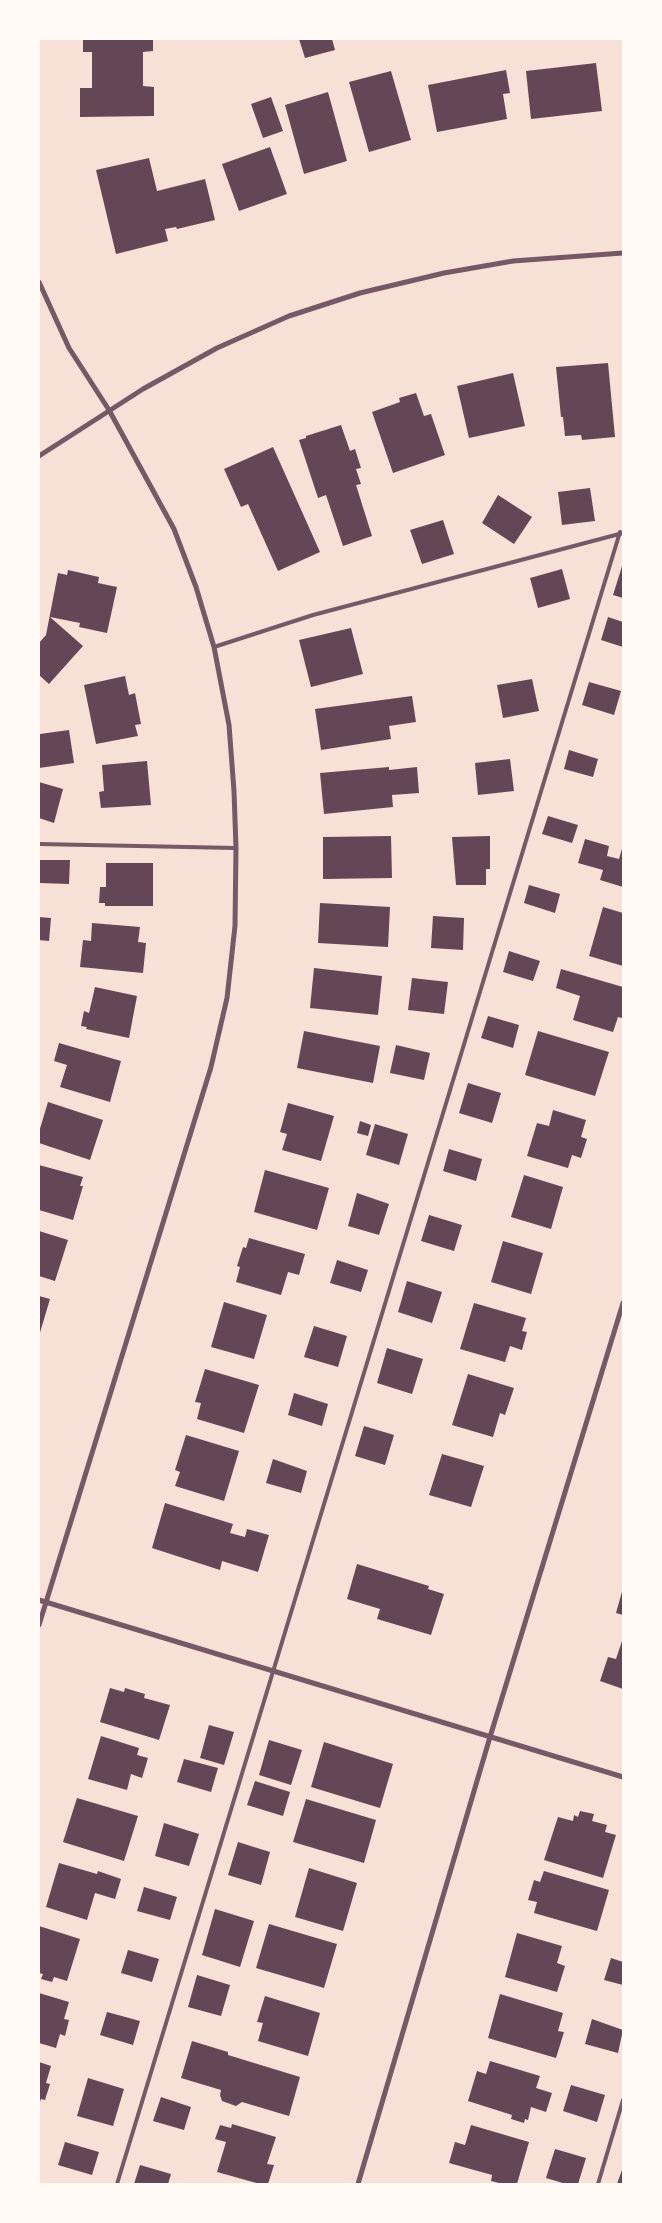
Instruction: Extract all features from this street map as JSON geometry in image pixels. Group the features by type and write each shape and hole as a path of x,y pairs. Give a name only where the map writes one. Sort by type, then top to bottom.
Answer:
{"street":[{"path":"39,456 109,410 216,348 289,316 360,293 444,272 513,261 623,253"},
{"path":"39,282 69,348 109,410 174,529 196,587 214,648 229,725 236,848 235,926 227,998 211,1067 39,1625"},
{"path":"358,2184 490,1737 623,1303"},
{"path":"39,1600 623,1777"}],"lane":[{"path":"214,648 313,615 622,532"},
{"path":"117,2184 622,532"},
{"path":"39,844 236,848"},
{"path":"598,2184 623,2100"}],"building":[{"path":"83,39 153,39 153,51 143,52 143,86 154,87 154,116 80,117 80,88 92,88 92,52 83,52"},
{"path":"299,39 332,39 335,50 305,58"},
{"path":"596,63 602,111 531,119 526,71"},
{"path":"506,70 510,93 503,94 507,119 437,132 428,85"},
{"path":"391,71 411,140 369,152 349,82"},
{"path":"328,92 347,161 304,174 285,105"},
{"path":"271,97 283,131 263,138 251,104"},
{"path":"270,147 287,194 239,211 222,164"},
{"path":"149,158 157,191 205,179 215,220 177,229 176,227 165,229 168,241 116,254 96,170"},
{"path":"608,363 615,437 582,440 581,435 565,436 563,417 561,417 556,367"},
{"path":"513,373 525,426 469,438 457,386"},
{"path":"416,393 424,416 431,414 445,455 393,473 372,412 400,402 399,398"},
{"path":"341,425 350,451 355,449 361,468 356,469 361,484 356,485 372,536 343,546 326,495 318,498 299,440"},
{"path":"273,447 320,552 278,571 248,504 241,507 224,469"},
{"path":"590,488 595,521 562,525 558,492"},
{"path":"498,495 532,517 514,544 482,523"},
{"path":"443,520 454,554 422,564 410,530"},
{"path":"623,563 623,598 613,595"},
{"path":"562,569 570,599 538,608 530,578"},
{"path":"68,570 99,577 98,583 117,587 107,633 79,627 80,623 50,617 83,646 49,684 39,675 39,643 46,635 58,573 67,575"},
{"path":"608,617 623,622 623,647 601,640"},
{"path":"351,628 363,674 311,687 299,640"},
{"path":"125,676 129,695 135,693 141,724 135,725 138,736 96,744 84,685"},
{"path":"532,679 539,711 503,718 497,685"},
{"path":"589,682 621,691 614,715 582,705"},
{"path":"412,696 416,722 389,726 391,739 321,750 315,709"},
{"path":"69,730 74,763 39,768 40,734"},
{"path":"569,750 598,759 593,777 564,769"},
{"path":"510,759 514,791 478,795 475,763"},
{"path":"147,761 151,805 101,808 99,792 104,791 102,765"},
{"path":"389,767 389,770 417,767 419,793 392,795 393,807 324,814 320,773"},
{"path":"39,782 63,789 54,823 39,818"},
{"path":"548,816 578,825 572,843 542,834"},
{"path":"391,836 392,878 323,879 323,837"},
{"path":"490,836 490,869 486,869 486,885 456,885 452,837"},
{"path":"585,839 609,846 607,856 619,859 623,845 623,887 600,880 603,870 578,863"},
{"path":"39,860 70,860 69,884 39,883"},
{"path":"106,863 153,863 153,906 105,906 105,903 99,903 100,887 106,887"},
{"path":"529,885 560,894 555,913 524,903"},
{"path":"320,903 390,907 388,947 318,943"},
{"path":"603,907 623,913 623,966 589,956"},
{"path":"433,916 464,918 463,950 431,948"},
{"path":"39,917 51,918 49,941 39,940"},
{"path":"92,923 140,927 138,942 146,943 143,973 80,967 83,940 91,941"},
{"path":"509,951 540,961 533,981 503,972"},
{"path":"314,968 382,976 378,1015 310,1008"},
{"path":"561,969 623,987 623,1014 622,1018 618,1017 613,1032 573,1020 580,996 556,988"},
{"path":"412,978 448,982 444,1014 408,1010"},
{"path":"95,987 137,996 129,1038 86,1029 87,1027 81,1026 84,1011 89,1013"},
{"path":"488,1016 519,1025 513,1048 481,1038"},
{"path":"304,1031 380,1046 373,1083 297,1068"},
{"path":"538,1031 609,1052 595,1096 525,1075"},
{"path":"59,1043 121,1061 110,1102 60,1087 67,1065 54,1061"},
{"path":"396,1045 430,1053 424,1080 390,1073"},
{"path":"468,1083 501,1093 492,1123 459,1113"},
{"path":"48,1102 103,1120 90,1160 39,1143 39,1132"},
{"path":"288,1103 334,1116 321,1161 282,1150 287,1134 280,1132"},
{"path":"553,1110 586,1120 581,1137 587,1139 581,1158 572,1155 568,1168 527,1156 537,1123 549,1126"},
{"path":"360,1121 371,1125 368,1136 357,1133"},
{"path":"375,1124 408,1134 399,1165 366,1155"},
{"path":"449,1149 482,1159 476,1181 443,1171"},
{"path":"39,1165 83,1177 80,1186 83,1186 73,1220 39,1210"},
{"path":"265,1170 329,1188 317,1230 254,1212"},
{"path":"524,1175 563,1187 551,1229 511,1217"},
{"path":"357,1193 389,1204 379,1235 348,1226"},
{"path":"429,1215 462,1225 454,1251 421,1241"},
{"path":"39,1231 68,1240 55,1281 39,1276"},
{"path":"249,1238 305,1254 299,1275 288,1272 281,1295 236,1282 240,1267 237,1266 243,1247 246,1248"},
{"path":"503,1241 543,1253 531,1294 491,1282"},
{"path":"337,1260 368,1270 361,1292 330,1283"},
{"path":"407,1281 442,1292 432,1323 398,1312"},
{"path":"39,1296 50,1299 39,1336"},
{"path":"224,1302 267,1315 254,1359 211,1347"},
{"path":"474,1303 526,1318 522,1331 527,1332 522,1350 510,1346 505,1362 460,1349"},
{"path":"314,1326 347,1336 338,1367 304,1357"},
{"path":"387,1348 423,1359 412,1394 377,1383"},
{"path":"205,1369 259,1385 244,1433 197,1419 201,1403 195,1402"},
{"path":"468,1374 514,1388 505,1415 500,1413 493,1437 452,1425"},
{"path":"294,1393 328,1404 322,1426 288,1415"},
{"path":"364,1426 394,1435 385,1465 355,1456"},
{"path":"186,1435 239,1451 224,1501 175,1486 180,1472 175,1470"},
{"path":"442,1454 484,1466 471,1507 429,1495"},
{"path":"273,1459 307,1471 301,1493 266,1483"},
{"path":"165,1503 233,1524 230,1533 245,1537 247,1529 269,1535 258,1572 222,1561 220,1570 152,1548"},
{"path":"357,1564 429,1586 428,1589 444,1594 431,1635 377,1619 380,1609 347,1599"},
{"path":"623,1588 623,1615 616,1613"},
{"path":"623,1638 623,1689 600,1681 608,1657 616,1659"},
{"path":"110,1688 124,1692 125,1688 145,1694 144,1698 170,1705 159,1740 100,1722"},
{"path":"209,1725 234,1732 224,1765 200,1758"},
{"path":"101,1736 139,1748 137,1755 148,1758 142,1778 131,1774 127,1790 88,1779"},
{"path":"269,1740 302,1750 291,1785 259,1775"},
{"path":"324,1742 393,1764 380,1808 311,1787"},
{"path":"184,1759 218,1768 211,1792 177,1782"},
{"path":"255,1781 290,1792 283,1816 247,1805"},
{"path":"77,1798 138,1816 124,1861 63,1842"},
{"path":"306,1799 376,1820 364,1863 293,1842"},
{"path":"580,1811 594,1814 592,1821 607,1825 605,1832 616,1835 603,1878 544,1860 558,1817 573,1821 574,1815 578,1817"},
{"path":"164,1823 199,1834 189,1866 155,1856"},
{"path":"238,1842 270,1852 261,1885 228,1875"},
{"path":"59,1863 97,1874 98,1871 121,1879 115,1899 95,1893 87,1920 46,1907"},
{"path":"309,1868 357,1883 343,1931 295,1917"},
{"path":"544,1871 609,1890 597,1931 534,1913 537,1902 528,1900 534,1880 540,1882"},
{"path":"144,1887 177,1897 170,1920 137,1911"},
{"path":"215,1909 254,1921 240,1967 202,1955"},
{"path":"269,1924 337,1944 324,1988 256,1968"},
{"path":"39,1926 80,1939 67,1981 54,1977 52,1982 41,1979 43,1974 39,1973"},
{"path":"517,1933 562,1946 557,1963 565,1966 557,1992 505,1977"},
{"path":"128,1950 159,1959 152,1982 121,1973"},
{"path":"611,1958 623,1962 623,1985 604,1980"},
{"path":"197,1975 230,1985 221,2016 188,2007"},
{"path":"39,1993 69,2002 64,2019 69,2020 65,2036 60,2034 56,2048 39,2043"},
{"path":"500,1994 563,2013 558,2031 564,2032 556,2058 488,2038"},
{"path":"265,1996 320,2013 308,2056 258,2041 263,2023 257,2022"},
{"path":"107,2012 140,2021 133,2045 100,2035"},
{"path":"592,2019 623,2030 618,2053 585,2044"},
{"path":"192,2041 228,2052 228,2055 300,2077 289,2116 242,2102 236,2106 222,2101 221,2090 181,2078"},
{"path":"490,2061 540,2076 536,2088 552,2093 546,2112 531,2107 528,2120 525,2119 524,2123 511,2119 512,2115 468,2101 477,2071 486,2074"},
{"path":"39,2062 51,2066 46,2083 50,2084 45,2100 41,2099 39,2105"},
{"path":"88,2078 124,2089 113,2126 77,2116"},
{"path":"571,2085 605,2095 597,2122 563,2111"},
{"path":"161,2097 191,2107 184,2130 153,2121"},
{"path":"232,2124 276,2137 267,2164 274,2165 268,2184 260,2184 217,2172 226,2142 215,2139 220,2125 231,2128"},
{"path":"471,2125 529,2142 517,2184 503,2184 491,2181 492,2175 449,2163 455,2142 465,2145"},
{"path":"65,2142 99,2152 92,2175 58,2165"},
{"path":"555,2149 586,2158 578,2184 566,2184 546,2178"},
{"path":"140,2165 171,2174 168,2184 134,2184"},
{"path":"623,2167 623,2184 617,2184"}]}
